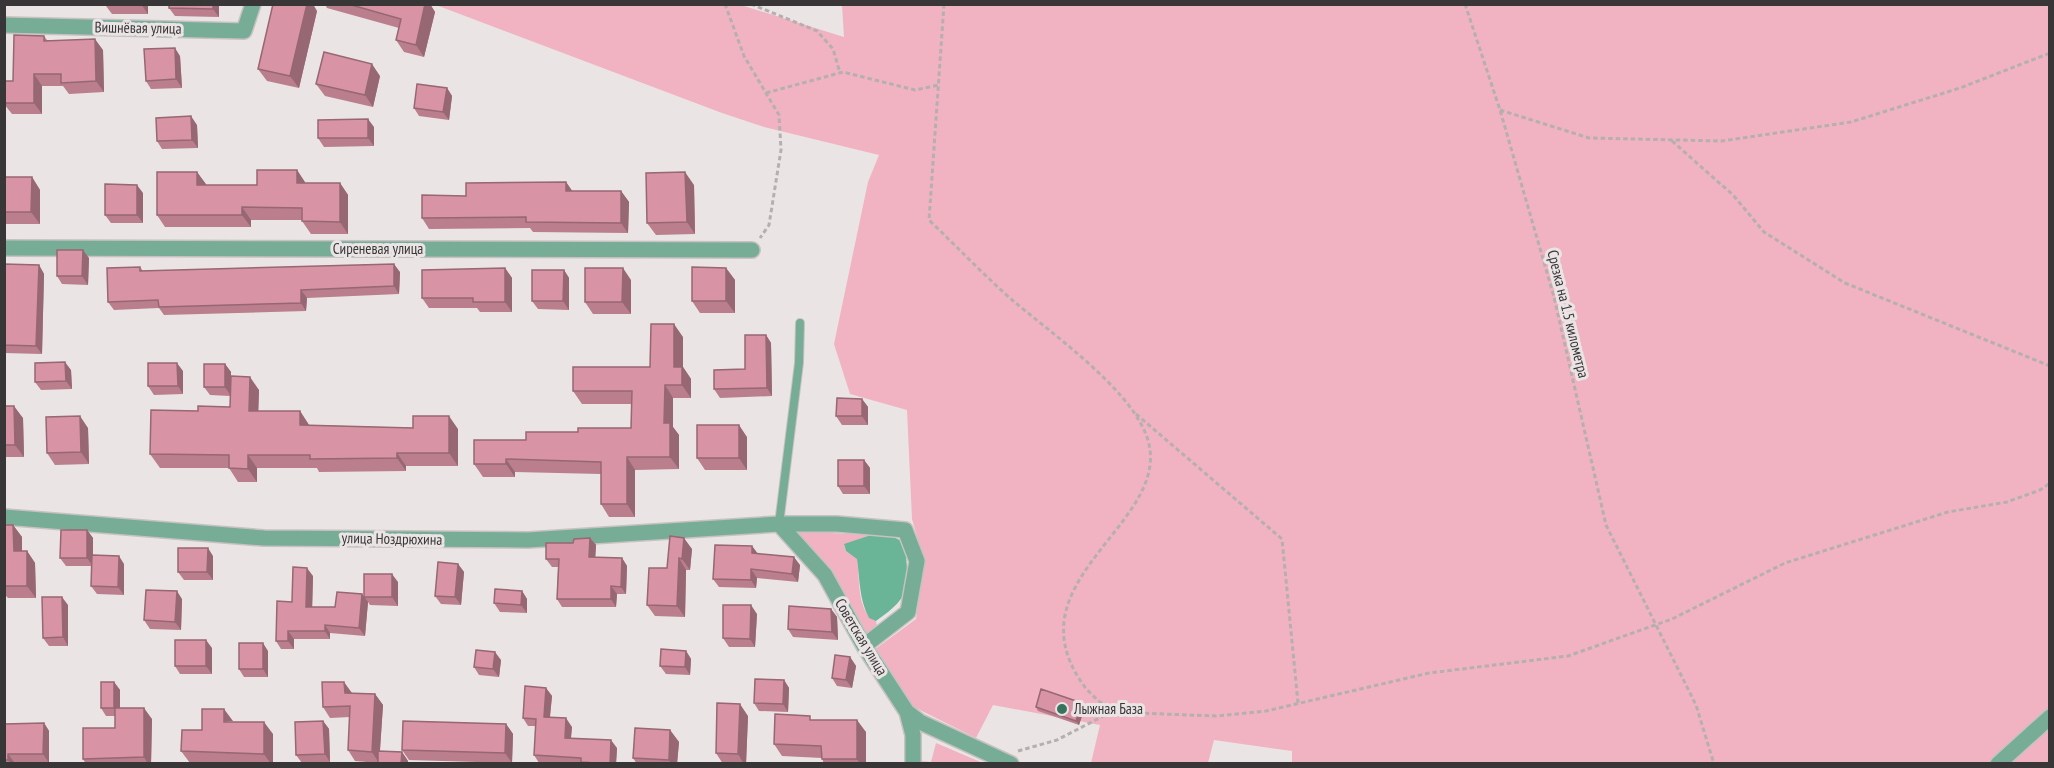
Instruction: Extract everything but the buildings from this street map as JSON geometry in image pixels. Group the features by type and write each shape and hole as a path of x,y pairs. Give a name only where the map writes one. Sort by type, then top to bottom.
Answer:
{"street":[{"name":"Вишнёвая улица","path":"4,25 244,30 253,4"},
{"name":"Сиреневая улица","path":"4,248 752,250"},
{"name":"улица Ноздрюхина","path":"4,517 264,538 516,540 779,524 837,524 905,530 917,561 908,612 864,646"},
{"name":"Советская улица","path":"779,524 825,575 864,646 907,712 913,735 913,764"},
{"path":"907,712 920,722 1011,764"},
{"path":"1998,764 2049,717"}],"lane":[{"path":"779,524 799,363 800,323"}],"path":[{"path":"725,4 744,56 779,115 781,150 769,225 752,250"},
{"path":"751,4 817,31 833,49 840,73"},
{"path":"944,4 929,220 1009,297 1102,376 1128,407 1146,434 1152,466 1143,492 1075,588 1062,627 1067,654 1082,684 1111,712"},
{"name":"Срезка на 1.5 километра","path":"1465,4 1500,110 1554,297 1606,525 1696,705 1714,764"},
{"path":"1500,110 1588,138 1722,141 1851,122 1960,88 2049,53"},
{"path":"766,93 840,73 915,90 939,85"},
{"path":"1671,140 1733,195 1764,232 1845,283 2049,366"},
{"path":"1128,407 1282,539 1298,703"},
{"path":"996,757 1057,740 1111,712 1216,716 1266,711 1429,673 1568,656 1656,625 1785,563 1948,512 2007,502 2040,490 2049,483"}],"shaded area":[{"path":"436,5 741,5 844,37 842,5 2049,5 2049,763 1292,764 1292,751 1214,740 1208,763 1091,763 1100,725 993,705 976,738 908,704 874,650 916,619 924,561 912,519 907,410 850,394 834,344 868,182 879,155 764,127 722,113"},
{"path":"789,531 871,535 844,545 846,551 857,558 862,602 870,617 876,621 877,628 865,636"},
{"path":"871,535 892,536 905,543 907,570 903,596 876,621 869,618 863,604 857,559 846,551 844,544"},
{"path":"936,743 983,763 920,764 921,761 931,762"}],"place":[{"name":"Лыжная База","path":"1062,709"}]}
